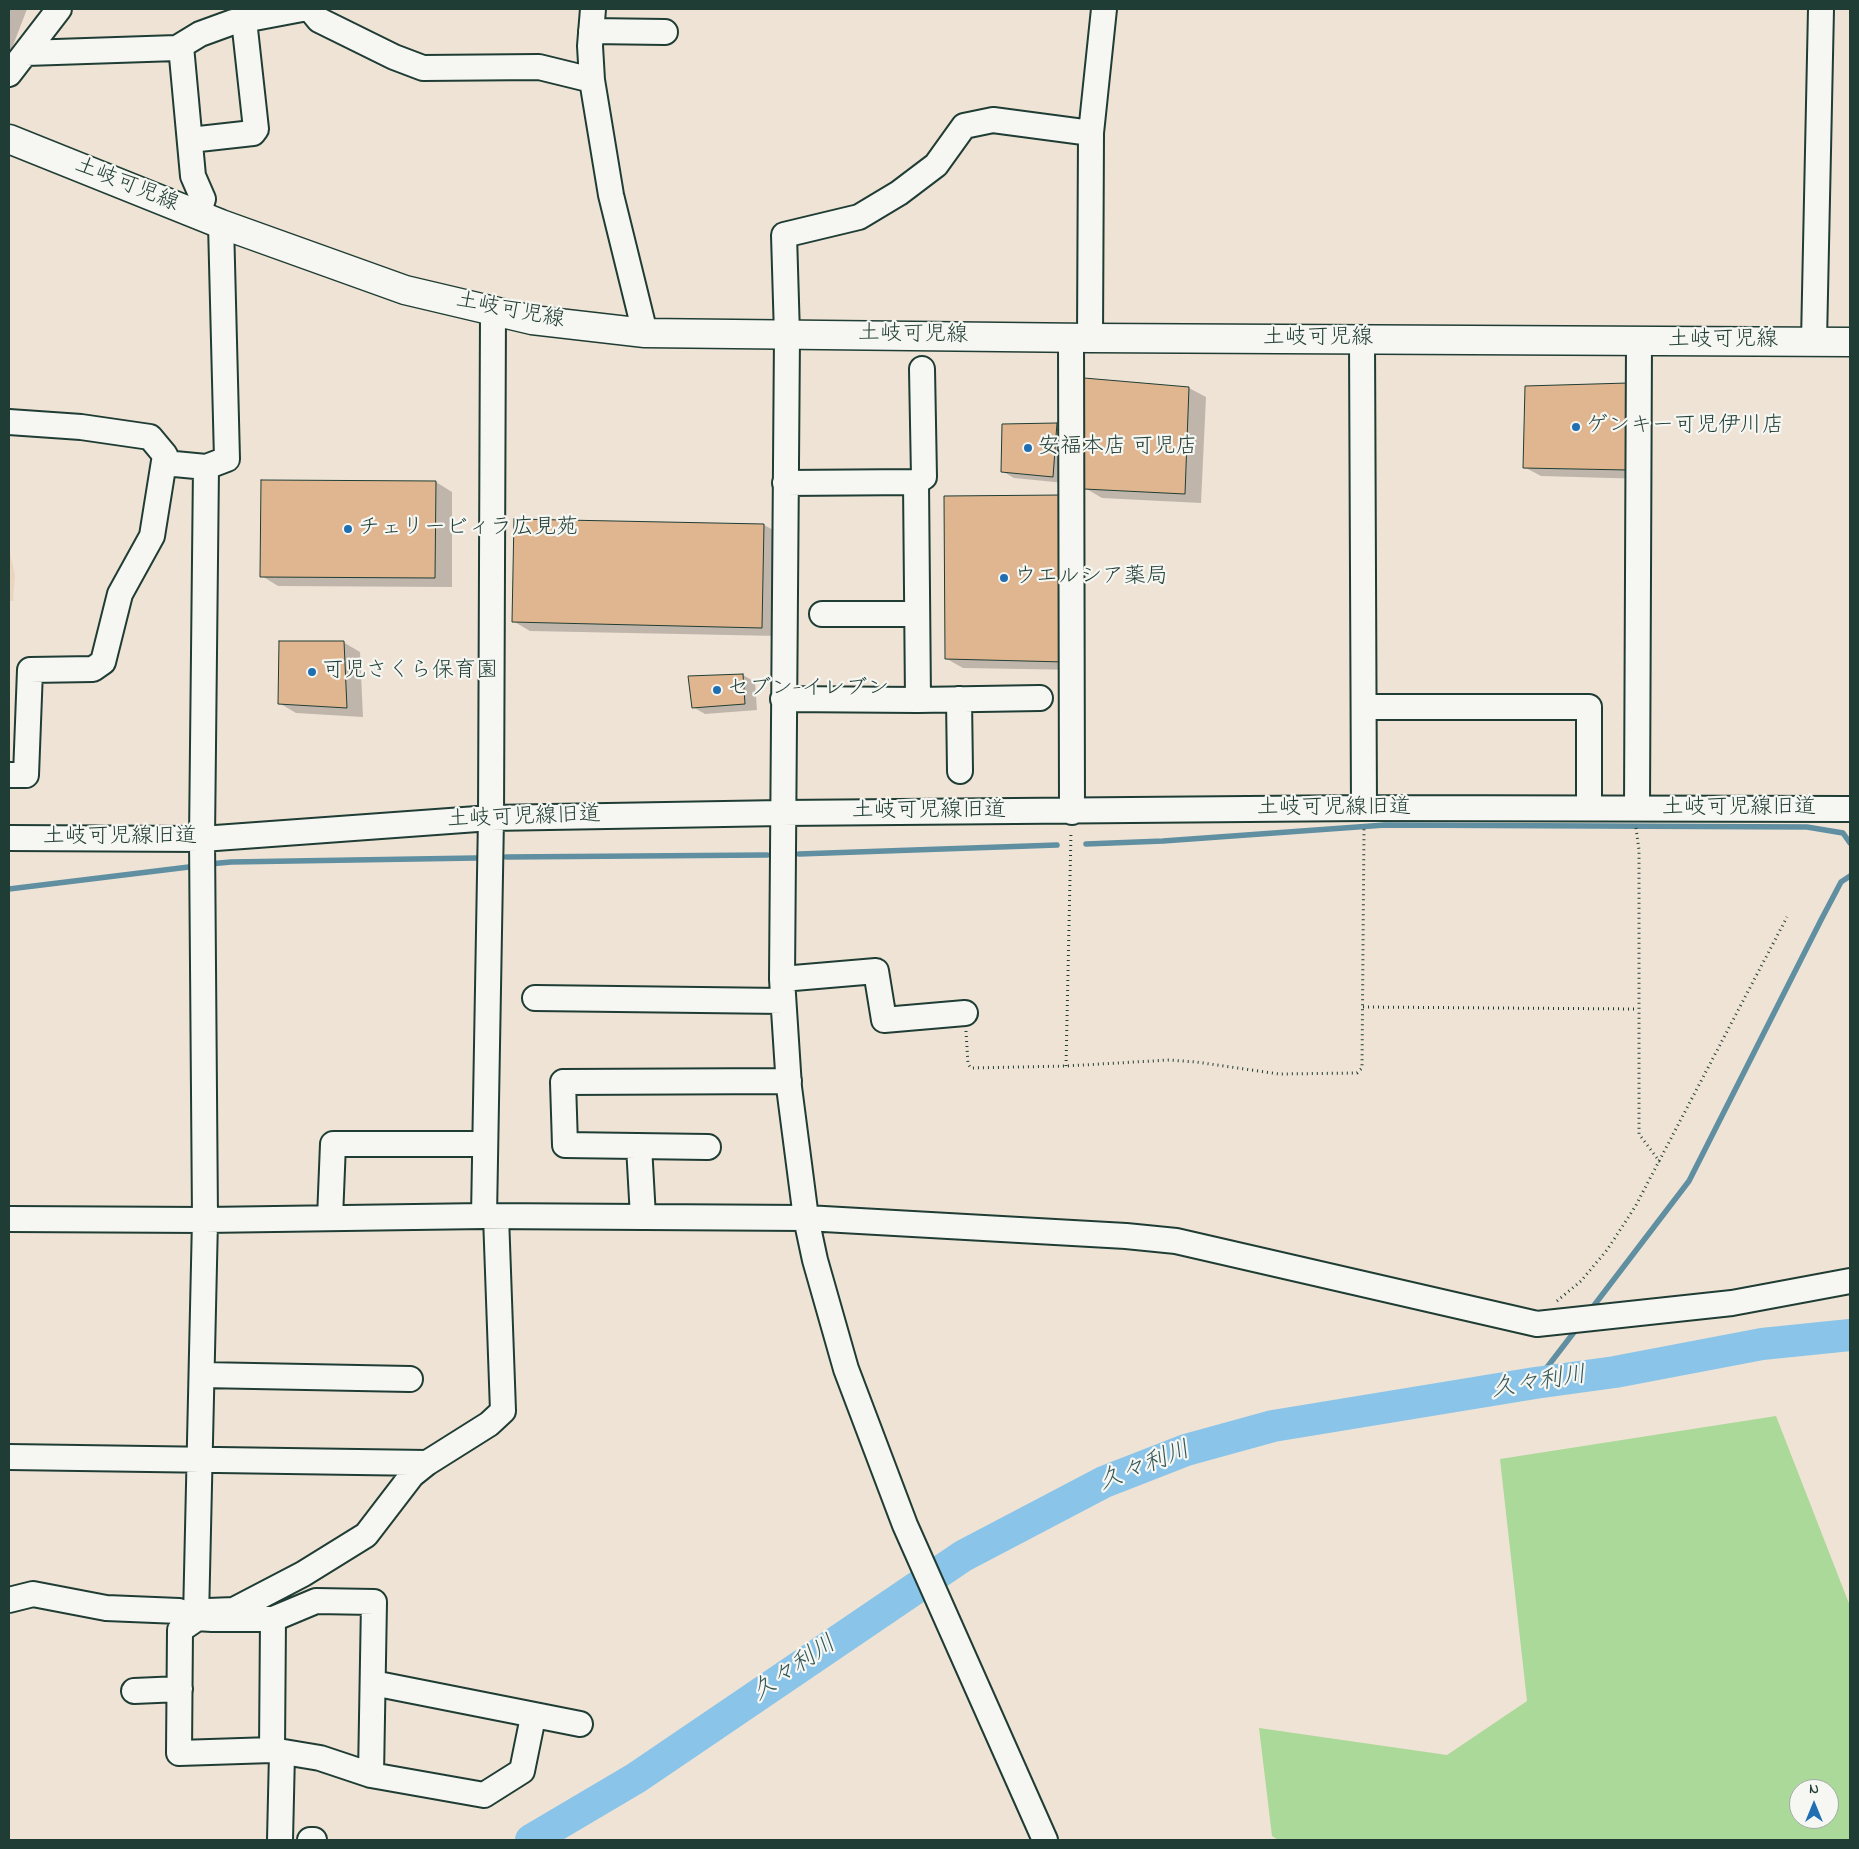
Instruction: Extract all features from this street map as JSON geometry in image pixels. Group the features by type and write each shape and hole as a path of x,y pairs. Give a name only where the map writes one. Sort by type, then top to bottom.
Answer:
{"main road":[{"name":"土岐可児線","path":"9,139 209,220 405,290 532,320 645,333 1080,338 1850,342"}],"street":[{"path":"9,74 59,9"},
{"path":"26,53 177,48 200,34 232,22 302,9"},
{"path":"310,9 319,20 394,57 423,68 539,67 592,80"},
{"path":"1072,812 1080,338 1090,133 1104,9"},
{"path":"1814,341 1820,10"},
{"path":"190,140 253,133 256,129 244,20"},
{"path":"645,333 611,195 592,80 592,20 665,32"},
{"path":"164,463 206,467 227,459 209,220 194,176 180,46"},
{"path":"1045,1840 905,1525 846,1369 815,1260 806,1218 789,1081 783,990 782,813 787,335 784,236 831,226 859,217 899,193 936,165 964,126 993,120 1090,133"},
{"path":"493,312 491,818 485,1144 504,1411 489,1424 427,1463 412,1476 366,1535 303,1574 234,1610 208,1611 180,1630 179,1753 277,1752 320,1758 370,1775 484,1796 522,1771 533,1716"},
{"path":"1362,339 1364,808"},
{"path":"1637,808 1638,342"},
{"path":"785,483 916,482 924,477 922,369"},
{"path":"9,422 81,427 150,437 165,455 152,536 120,594 103,662 93,669 30,670 26,775 9,775"},
{"path":"196,1618 205,1220 202,846 206,467"},
{"path":"916,482 918,700"},
{"path":"822,614 917,614"},
{"path":"784,699 918,700 1040,698"},
{"path":"959,699 960,771"},
{"path":"1364,707 1589,707 1589,808"},
{"name":"土岐可児線旧道","path":"9,838 202,846 491,818 782,813 1364,808 1850,809"},
{"path":"535,998 783,990 876,971 884,1020 965,1013"},
{"path":"708,1147 565,1145 563,1082 789,1081"},
{"path":"330,1218 334,1144 485,1144"},
{"path":"639,1146 643,1217"},
{"path":"9,1218 205,1220 490,1216 806,1218 1116,1235 1176,1241 1513,1320 1543,1323 1732,1303 1850,1281"},
{"path":"202,1375 410,1379"},
{"path":"9,1457 427,1463"},
{"path":"9,1600 33,1594 106,1608 179,1611 196,1618 273,1619 316,1601 374,1602 370,1775"},
{"path":"273,1619 280,1840"},
{"path":"372,1683 580,1724"},
{"path":"134,1691 180,1689"}],"path":[{"path":"1066,1066 1072,812"},
{"path":"1636,838 1639,850 1638,1134 1660,1162"},
{"path":"965,1013 968,1064 970,1068 1066,1066 1169,1060 1279,1074 1357,1073 1362,1068 1364,840"},
{"path":"1543,1323 1551,1306 1581,1281 1607,1250 1635,1207 1787,916"},
{"path":"1363,1007 1637,1009"}],"shaded area":[{"path":"9,548 15,575 13,601 9,601"}],"green space":[{"path":"1776,1416 1850,1606 1850,1840 1278,1840 1272,1836 1259,1728 1447,1755 1527,1701 1500,1459"}],"building":[{"path":"1084,378 1189,387 1185,494 1084,489"},
{"name":"ゲンキー可児伊川店","path":"1628,383 1628,470 1523,468 1525,386"},
{"name":"安福本店 可児店","path":"1057,423 1053,477 1001,472 1002,424"},
{"name":"チェリービィラ広見苑","path":"261,480 436,481 435,578 260,577"},
{"name":"ウエルシア薬局","path":"1063,495 1065,662 945,659 944,496"},
{"path":"514,519 764,524 762,628 512,622"},
{"name":"可児さくら保育園","path":"279,641 344,641 347,708 278,704"},
{"name":"セブン-イレブン","path":"743,674 745,704 692,708 688,676"}],"waterway":[{"path":"1086,844 1163,841 1385,825 1807,827 1843,833 1850,843"},
{"path":"799,854 1057,845"},
{"path":"506,857 767,855"},
{"path":"209,864 231,862 476,858"},
{"path":"9,889 197,866"},
{"path":"1589,1312 1689,1181 1841,882 1850,876"},
{"path":"1535,1383 1578,1327"},
{"name":"久々利川","path":"531,1840 636,1778 963,1556 1104,1482 1186,1450 1273,1426 1535,1383 1615,1372 1762,1344 1850,1335"}],"place":[{"name":"ゲンキー可児伊川店","path":"1576,427"},
{"name":"安福本店 可児店","path":"1028,448"},
{"name":"チェリービィラ広見苑","path":"348,529"},
{"name":"ウエルシア薬局","path":"1004,578"},
{"name":"可児さくら保育園","path":"312,672"},
{"name":"セブン-イレブン","path":"717,690"}]}
